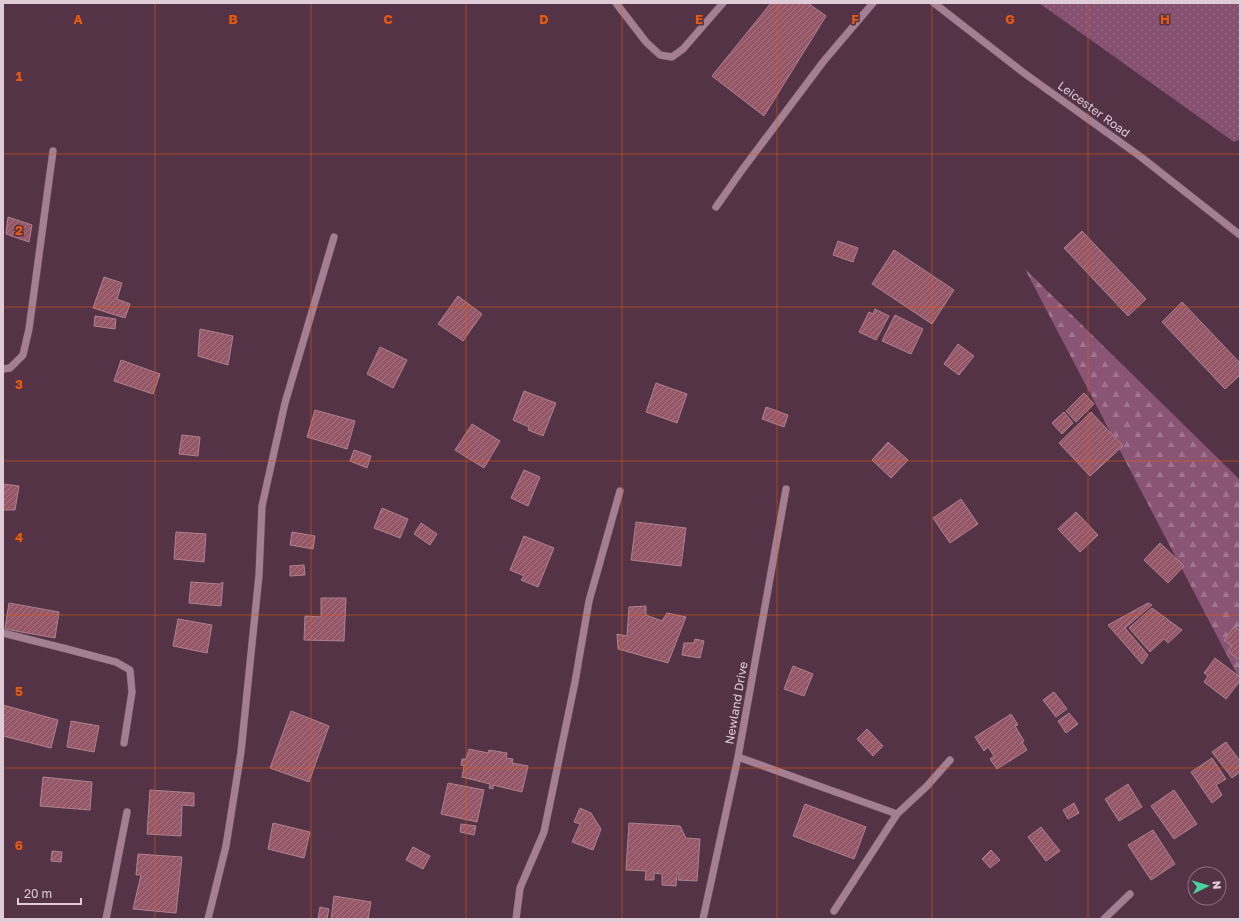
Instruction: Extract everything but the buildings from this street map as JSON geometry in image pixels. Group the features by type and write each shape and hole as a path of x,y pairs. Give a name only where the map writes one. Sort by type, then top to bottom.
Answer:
{"street":[{"path":"616,3 646,42 660,55 672,57 683,49 723,3"},
{"path":"716,207 823,62 873,3"},
{"name":"Leicester Road","path":"934,3 1024,73 1141,157 1240,235"},
{"path":"3,369 10,368 23,355 29,329 53,150"},
{"path":"208,919 226,846 240,752 259,574 262,506 285,403 334,237"},
{"name":"Newland Drive","path":"702,919 738,758 786,489"},
{"path":"516,919 520,888 544,832 575,682 589,601 620,491"},
{"path":"3,633 116,662 130,670 132,692 124,743"},
{"path":"738,758 897,814"},
{"path":"834,911 897,814 927,786 950,760"},
{"path":"106,919 127,812"},
{"path":"1104,919 1130,894"}],"shaded area":[{"path":"1039,3 1240,3 1240,139 1234,142"}],"green space":[{"path":"1025,269 1240,480 1240,680"}]}
